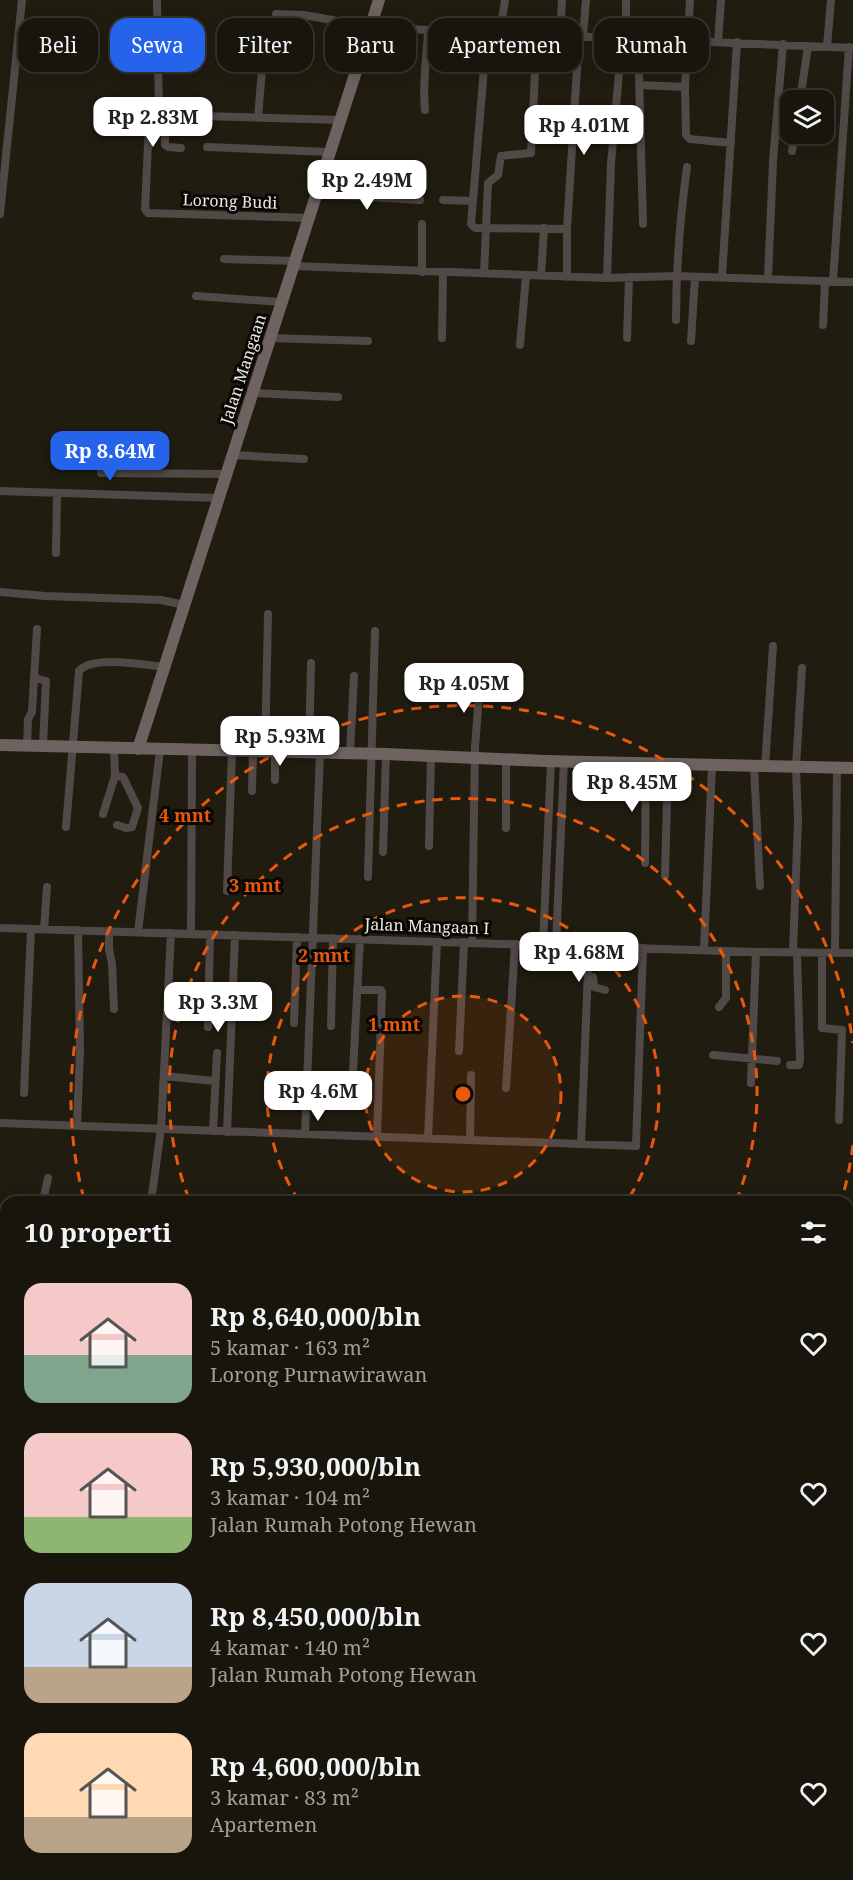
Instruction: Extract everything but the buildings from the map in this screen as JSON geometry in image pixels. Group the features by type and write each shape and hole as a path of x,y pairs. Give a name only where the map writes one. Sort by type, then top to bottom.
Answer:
{"street":[{"path":"0,214 22,0"},
{"path":"157,0 165,145 181,148"},
{"name":"Jalan Mangaan","path":"373,18 379,0"},
{"path":"502,18 505,0"},
{"path":"561,18 562,0"},
{"path":"582,29 586,0"},
{"path":"625,18 626,0"},
{"path":"689,18 690,0"},
{"path":"718,42 721,0"},
{"path":"828,46 831,0"},
{"path":"276,14 325,19"},
{"path":"416,29 428,30 426,64 423,71 424,110"},
{"path":"709,41 851,47 823,325"},
{"path":"722,277 737,42"},
{"path":"768,279 773,161 783,44"},
{"path":"801,90 808,46"},
{"path":"258,118 262,72"},
{"name":"Jalan Mangaan","path":"138,749 355,72"},
{"path":"484,72 471,224 475,228 567,229"},
{"path":"443,200 473,198 498,175 501,156 531,153 535,72"},
{"path":"567,277 567,229 578,72"},
{"path":"607,278 611,164 620,72"},
{"path":"639,72 643,224"},
{"path":"686,72 687,138 731,144"},
{"path":"640,85 685,87"},
{"path":"162,114 340,120"},
{"name":"Lorong Budi","path":"162,114 152,118 149,124 145,209 150,213 309,218"},
{"path":"792,151 793,144"},
{"path":"207,147 330,152"},
{"path":"676,320 680,217 687,167"},
{"path":"484,273 488,183"},
{"path":"316,194 420,200"},
{"path":"422,224 422,272"},
{"path":"541,276 544,228"},
{"path":"224,259 443,273 607,278 722,277 853,282"},
{"path":"442,338 443,273"},
{"path":"520,345 526,274"},
{"path":"627,338 629,277"},
{"path":"691,341 695,277"},
{"path":"196,296 282,302"},
{"path":"270,338 368,341"},
{"path":"253,393 338,397"},
{"path":"233,455 304,459"},
{"path":"101,473 227,474"},
{"path":"0,491 219,498"},
{"path":"56,553 57,494"},
{"path":"0,592 161,600 184,605"},
{"path":"252,791 264,752 269,653 268,614"},
{"path":"27,746 28,719 32,712 35,678 37,629"},
{"path":"368,877 375,631"},
{"path":"760,886 760,766 772,646"},
{"path":"66,827 78,675 82,668 104,662 165,667"},
{"path":"305,1134 312,938 315,753 311,663"},
{"path":"790,1065 799,1065 801,1060 795,951 798,821 796,767 802,668"},
{"path":"459,1051 468,943 474,759 481,670"},
{"path":"350,753 354,676"},
{"path":"35,678 46,681 44,746"},
{"path":"0,745 853,768"},
{"path":"103,814 115,776 114,747"},
{"path":"138,932 160,750"},
{"path":"191,934 192,750"},
{"path":"227,891 232,751"},
{"path":"264,752 275,780"},
{"path":"383,852 386,754"},
{"path":"429,846 431,757"},
{"path":"506,760 506,828"},
{"path":"543,945 557,761"},
{"path":"556,945 557,761"},
{"path":"645,863 646,764"},
{"path":"665,876 668,764"},
{"path":"704,950 712,765"},
{"path":"835,951 837,767"},
{"path":"115,776 123,777 138,803 132,827 117,825"},
{"path":"370,808 384,808"},
{"path":"44,929 47,887"},
{"name":"Jalan Mangaan I","path":"0,928 756,952 822,953 835,951 853,953"},
{"path":"24,1093 32,929"},
{"path":"77,1125 80,1051 78,930"},
{"path":"110,931 109,949 114,1009"},
{"path":"152,1196 161,1129 171,933"},
{"path":"208,1027 210,934"},
{"path":"227,1132 236,935"},
{"path":"294,1023 297,937"},
{"path":"331,1026 333,938"},
{"path":"352,1090 360,939"},
{"path":"428,1138 437,942"},
{"path":"506,1088 515,944"},
{"path":"591,946 593,985 596,989 605,990"},
{"path":"581,1144 591,946"},
{"path":"0,1123 636,1146 643,948"},
{"path":"719,1007 726,998 726,951"},
{"path":"751,1083 756,952"},
{"path":"822,953 822,1028 842,1030 839,1120"},
{"path":"357,990 381,990 382,992 377,1136"},
{"path":"213,1131 217,1053"},
{"path":"713,1055 777,1061"},
{"path":"470,1140 471,1075"},
{"path":"164,1076 215,1078 230,1076"},
{"path":"44,1196 48,1178"}]}
